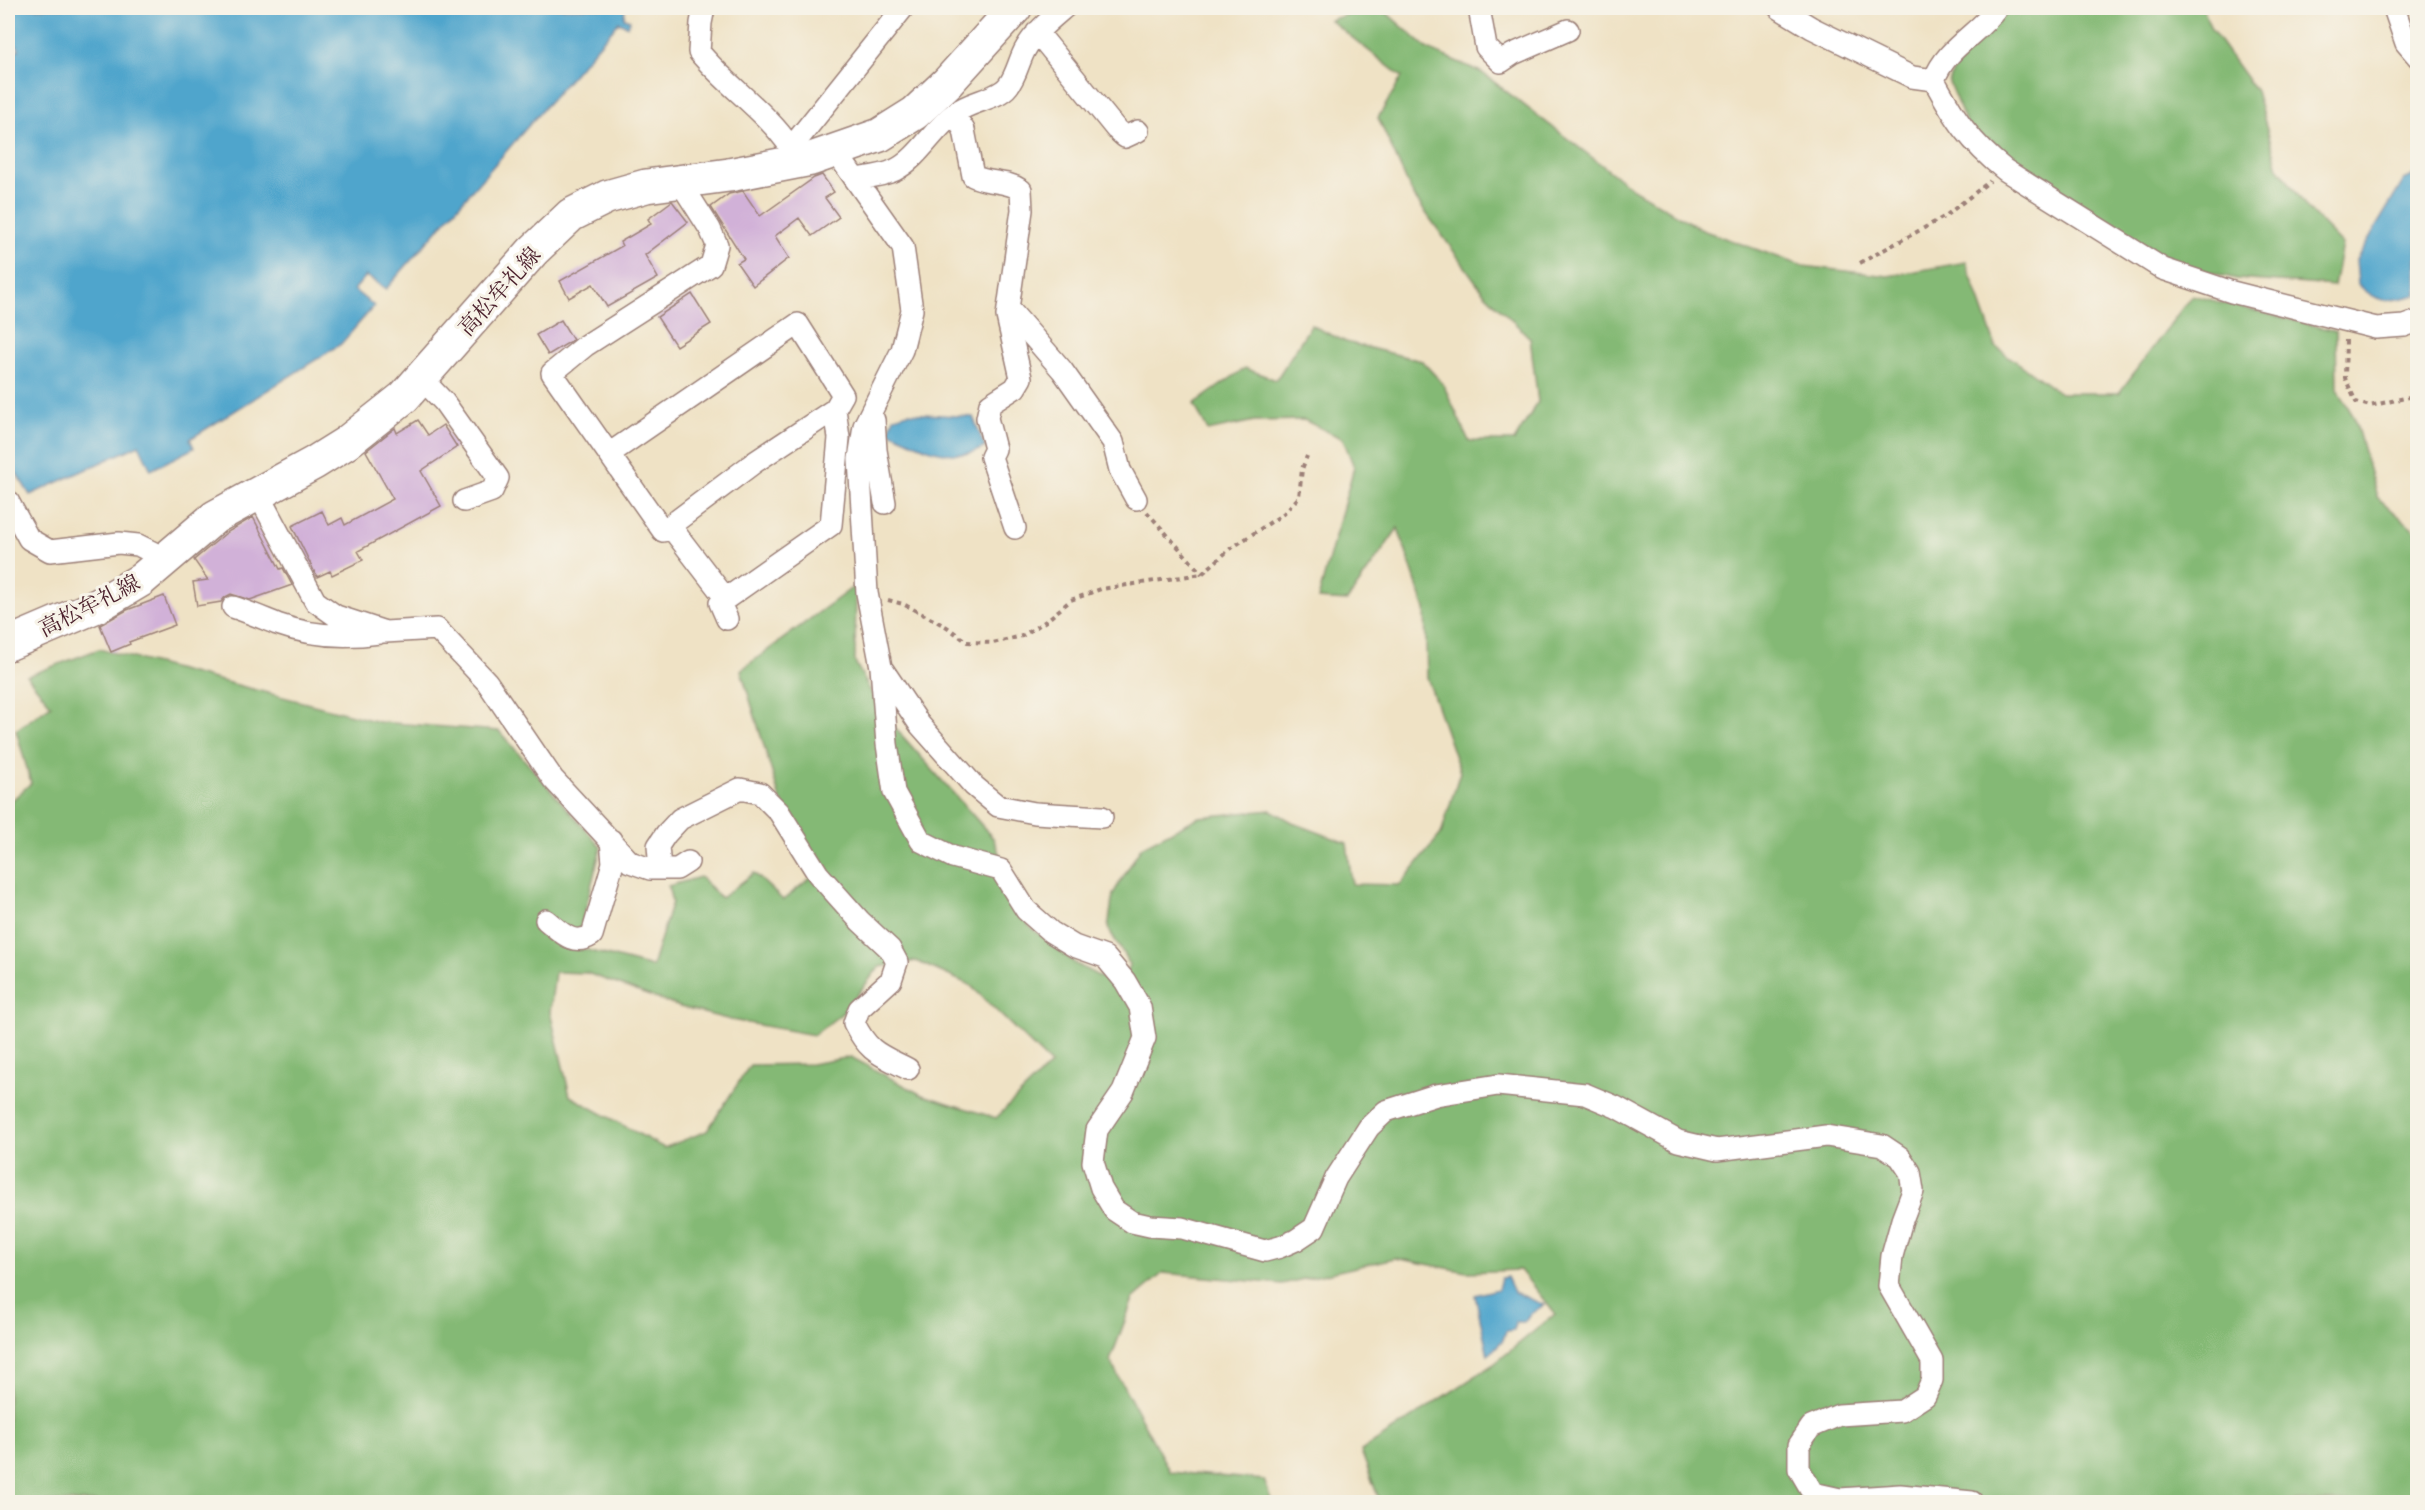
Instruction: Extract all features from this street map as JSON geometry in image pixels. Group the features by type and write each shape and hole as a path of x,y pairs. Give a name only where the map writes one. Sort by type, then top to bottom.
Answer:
{"main road":[{"name":"高松牟礼線","path":"8,644 99,605 141,580 215,517 314,464 346,443 404,397 422,379 533,251 572,215 607,197 646,186 729,175 791,156 836,152 880,135 915,113 947,83 1015,8"}],"street":[{"path":"704,8 699,52 714,69 776,126 791,156 903,8"},
{"path":"855,179 885,174 906,164 938,127 954,114 968,104 996,95 1008,86 1026,47 1037,32 1064,8"},
{"path":"1479,8 1486,47 1501,62 1513,54 1568,30"},
{"path":"1779,8 1812,28 1912,77 1934,80"},
{"path":"1997,8 1939,66 1934,80 1955,119 1982,151 2005,170 2163,268 2232,292 2376,328 2404,326 2418,321"},
{"path":"2394,8 2406,43 2418,57"},
{"path":"1037,32 1116,129 1125,136 1138,131"},
{"path":"954,114 964,130 973,176 984,182 1011,184 1021,190 1022,210 1007,316 1021,378 1015,388 990,404 987,418 995,449 991,457 1015,528"},
{"path":"836,152 903,247 912,310 902,350 864,426 859,459 867,593 881,667 887,744 894,792 921,841 952,857 1001,870 1026,910 1051,933 1105,957 1125,981 1140,1008 1145,1038 1123,1092 1097,1130 1093,1162 1101,1188 1113,1210 1132,1222 1150,1226 1182,1228 1265,1251 1296,1240 1314,1228 1336,1178 1369,1127 1386,1111 1436,1095 1498,1085 1585,1094 1616,1107 1678,1141 1717,1150 1826,1136 1882,1145 1900,1157 1905,1164 1910,1172 1913,1191 1892,1256 1889,1286 1932,1361 1932,1380 1925,1396 1902,1411 1839,1415 1811,1427 1799,1445 1799,1469 1813,1493 1840,1499 1900,1495 1972,1503"},
{"path":"609,454 798,324 843,395 835,409 755,462 663,531 552,373 585,346 711,265 717,245 710,229 680,182"},
{"path":"1008,308 1062,370 1113,442 1120,470 1136,500"},
{"path":"422,379 444,402 498,478 492,491 464,501"},
{"path":"873,408 876,450 885,504"},
{"path":"670,526 727,609 831,525 839,438 835,409"},
{"path":"258,494 315,601 336,616 385,632"},
{"path":"8,501 29,539 50,551 119,543 138,544 166,559"},
{"path":"233,607 278,625 329,636 359,636 437,629 487,682 554,779 630,862 650,869 677,869 688,862"},
{"path":"881,667 920,725 974,786 998,806 1035,813 1102,818"},
{"path":"660,869 658,846 680,819 740,789 760,793 778,812 818,874 860,921 890,949 897,962 891,980 859,1009 854,1023 864,1043 877,1053 908,1069"},
{"path":"546,920 570,939 585,940 592,935 613,863 611,840"}],"path":[{"path":"1860,263 1944,217 2005,170"},
{"path":"2346,321 2345,378 2356,402 2370,406 2418,395"},
{"path":"867,593 903,604 947,627 967,642 993,643 1022,636 1046,621 1071,600 1101,589 1202,574 1230,549 1283,514 1299,497 1302,469 1307,456"},
{"path":"1136,500 1202,574"}],"green space":[{"path":"1367,8 1381,8 1428,49 1481,72 1633,189 1702,230 1803,266 1888,276 1966,262 1996,347 2060,393 2119,393 2192,295 2336,331 2337,389 2354,417 2377,497 2417,532 2417,1502 1380,1502 1361,1451 1494,1364 1555,1314 1520,1270 1467,1272 1395,1258 1282,1284 1163,1273 1133,1299 1110,1361 1170,1472 1264,1480 1272,1502 8,1502 8,804 31,783 16,730 51,705 27,676 99,649 379,722 499,731 601,847 576,947 652,967 672,902 668,886 700,877 721,898 754,873 783,900 820,870 780,799 741,670 856,585 855,662 883,714 993,838 1028,925 1076,964 1117,986 1130,965 1108,928 1113,894 1141,847 1199,817 1271,810 1296,824 1347,843 1352,884 1400,885 1441,834 1460,772 1427,677 1425,609 1398,528 1347,601 1318,599 1354,467 1343,439 1304,420 1254,421 1208,431 1194,404 1245,368 1276,380 1311,325 1346,342 1422,361 1443,384 1469,441 1514,441 1538,402 1530,338 1484,293 1413,195 1378,118 1402,77 1330,20","holes":["916,961 970,985 1051,1064 996,1118 922,1095 851,1057 811,1064 750,1065 707,1131 664,1148 570,1096 550,1012 555,972 587,973 680,1007 731,1020 814,1035 845,1011 879,967"]},
{"path":"2001,8 2203,8 2211,29 2256,91 2278,167 2307,208 2342,244 2334,286 2236,279 2162,260 2013,165 1966,123 1949,83 1959,53"}],"water":[{"path":"8,8 625,8 624,18 630,20 627,26 619,22 386,289 366,276 354,290 374,306 341,344 190,439 194,448 151,470 139,445 30,495 8,460 8,56 19,50 17,45 8,50"},
{"path":"2417,174 2417,295 2392,300 2379,299 2358,284 2356,260 2404,180"},
{"path":"908,413 973,417 985,447 973,452 949,454 924,447 889,431 894,417"},
{"path":"1507,1277 1514,1292 1544,1305 1529,1315 1524,1322 1515,1322 1514,1330 1506,1331 1503,1340 1488,1355 1475,1295 1498,1289 1501,1278"}],"building":[{"path":"822,175 834,192 825,198 839,217 812,236 799,218 775,236 789,258 753,286 737,263 744,259 711,207 729,194 743,191 760,216 814,178"},
{"path":"672,201 688,222 645,255 658,278 607,307 593,284 569,298 560,281 622,246 620,242 651,224 648,219"},
{"path":"692,294 711,324 676,346 657,317"},
{"path":"561,320 573,340 548,355 536,335"},
{"path":"418,420 428,435 443,425 457,447 421,471 441,506 358,551 363,560 332,575 330,571 317,577 292,526 322,511 329,525 342,518 345,525 393,499 366,451 395,428 397,433"},
{"path":"253,517 280,569 283,568 292,585 250,600 231,594 221,602 197,606 193,582 208,580 194,560 226,533"},
{"path":"164,596 175,625 129,642 130,644 111,652 100,625 127,610"}]}
